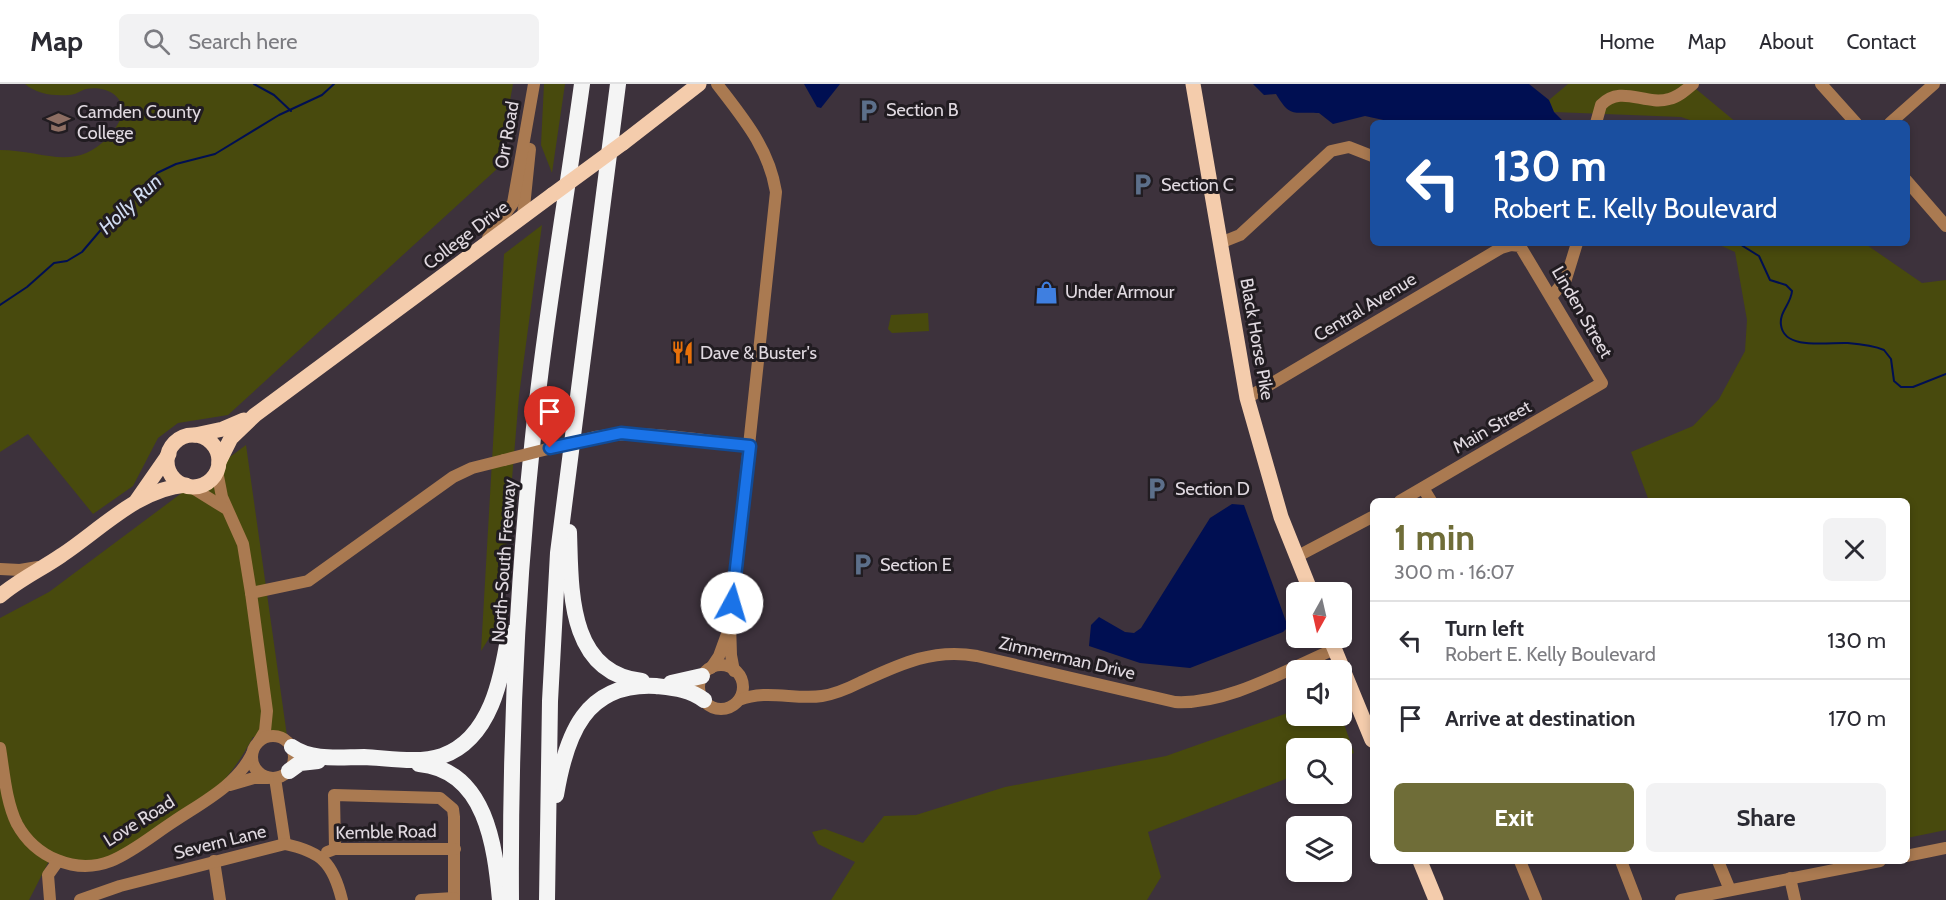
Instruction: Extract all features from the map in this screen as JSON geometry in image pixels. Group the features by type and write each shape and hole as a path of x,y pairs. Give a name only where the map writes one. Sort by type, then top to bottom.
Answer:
{"highway":[{"name":"North-South Freeway","path":"511,900 512,773 522,552 551,297 582,84"},
{"path":"547,900 550,701 558,553 618,84"},
{"path":"568,482 573,607 580,631 592,655 609,670 638,681 678,683 706,672"},
{"path":"288,743 314,756 420,759 442,756 463,744 486,716 500,680 522,552"},
{"path":"547,883 556,794 563,757 570,738 589,709 607,694 627,686 681,688 704,700"},
{"path":"278,776 309,761 421,764 446,770 459,779 474,796 482,811 490,832 500,900"}],"main road":[{"name":"College Drive","path":"218,466 231,438 255,415 524,217 699,84"},
{"name":"Black Horse Pike","path":"1194,84 1247,398 1269,480 1307,582"},
{"name":"College Drive","path":"191,435 223,429 255,415"},
{"path":"0,596 135,503 171,487 205,484 218,466 212,443 202,437 191,435 177,441 149,486 135,503"},
{"path":"169,454 171,473 188,486"},
{"path":"0,581 10,580 50,563"},
{"path":"1334,648 1370,735"},
{"path":"1421,864 1436,900"}],"street":[{"name":"Orr Road","path":"524,217 534,84"},
{"name":"Orr Road","path":"478,251 503,220 513,203 534,84"},
{"path":"717,84 760,143 771,168 776,192 730,624 731,655 743,688 739,700 732,706 722,709 713,707 704,700 700,691 706,672 721,650 730,624"},
{"path":"1597,120 1600,105 1611,97 1624,95 1652,100 1669,100 1693,84"},
{"path":"1821,84 1853,120"},
{"path":"1893,120 1934,84"},
{"path":"1220,243 1240,235 1326,154 1336,148 1349,147 1370,155"},
{"path":"1910,185 1946,226"},
{"name":"Central Avenue","path":"1247,398 1496,246"},
{"name":"Linden Street","path":"1517,246 1523,249 1602,383"},
{"path":"1552,296 1566,279 1576,246"},
{"name":"Main Street","path":"1405,498 1602,383"},
{"path":"251,592 308,581 453,477 472,468 595,437 621,433 750,446"},
{"path":"218,466 227,509 243,544 267,711 265,731 252,754 256,771 278,776"},
{"path":"188,486 227,509"},
{"path":"1423,488 1429,498"},
{"path":"1296,557 1370,517"},
{"path":"0,569 20,570 50,563"},
{"name":"Zimmerman Drive","path":"739,700 753,696 833,694 903,663 931,654 946,653 977,656 1175,702 1198,702 1225,695 1322,648"},
{"path":"706,672 724,666 738,676"},
{"name":"Zimmerman Drive","path":"738,676 759,689 789,696"},
{"path":"267,711 288,743 294,759 278,776 285,844"},
{"path":"259,741 269,736 288,743"},
{"name":"Love Road","path":"0,748 9,799 17,824 33,845 58,861 88,865 111,861 132,850 223,788 242,772 252,754"},
{"name":"Love Road","path":"223,788 254,778 278,776"},
{"path":"335,849 334,795 440,798 453,809 454,899 422,900"},
{"name":"Severn Lane","path":"80,900 120,886 285,844 307,850 322,858"},
{"path":"1910,855 1946,848"},
{"name":"Kemble Road","path":"322,858 329,850 335,849 454,849"},
{"path":"322,858 335,876 342,900"},
{"path":"50,900 48,875 58,861"},
{"path":"214,861 220,900"},
{"path":"1521,864 1536,900"},
{"path":"1621,864 1636,900"},
{"path":"1719,864 1730,890"},
{"path":"1681,900 1730,890 1747,894 1790,878 1864,864"},
{"path":"1790,878 1795,900"}],"shaded area":[{"path":"25,84 513,84 498,168 228,415 178,423 158,438 133,486 93,514 28,434 0,452 0,150 58,157 83,154 96,148 113,132 120,119 122,106 116,96 105,90 92,88 71,95 57,95 45,94"},
{"path":"544,84 565,84 552,173 541,145"},
{"path":"804,84 840,84 821,108 817,107"},
{"path":"1253,84 1529,84 1549,100 1554,112 1562,120 1383,120 1365,116 1333,124 1319,113 1298,113 1289,110 1276,94 1264,95"},
{"path":"1568,84 1690,84 1733,120 1690,120 1681,117 1554,112 1549,100"},
{"path":"542,225 519,396 500,621 481,651 504,254"},
{"path":"1722,246 1868,246 1922,283 1946,280 1946,830 1910,837 1910,498 1648,498 1631,452 1693,426 1719,399 1745,351 1747,320 1735,252"},
{"path":"928,313 929,331 892,333 888,329 891,315"},
{"path":"246,445 287,736 253,737 225,779 203,798 132,846 106,859 93,861 52,855 29,900 0,900 0,618 49,592"},
{"path":"1232,504 1244,505 1286,621 1286,629 1190,668 1140,663 1089,646 1091,625 1099,617 1125,632 1134,633 1141,628 1210,518"},
{"path":"1286,714 1286,726 1345,726 1349,738 1286,738 1286,779 1148,832 1161,877 1147,900 831,900 855,862 818,844 812,832 825,829 863,843 884,816 916,815 1005,787 1166,756"}],"waterway":[{"path":"254,84 274,95 291,111"},
{"name":"Holly Run","path":"0,305 27,287 54,263 67,261 82,252 116,212 144,191 157,173 176,164 215,154 279,115 322,95 334,84"},
{"path":"1743,246 1759,256 1770,280 1786,285 1792,291 1781,320 1784,333 1790,339 1819,344 1861,344 1884,350 1891,359 1894,381 1901,387 1913,387 1946,374"}],"place":[{"name":"Section B","path":"868,110"},
{"name":"Camden County College","path":"59,122"},
{"name":"Section C","path":"1143,185"},
{"name":"Under Armour","path":"1047,292"},
{"name":"Dave & Buster's","path":"682,353"},
{"name":"Section D","path":"1157,489"},
{"name":"Section E","path":"862,565"}],"route":[{"path":"550,448 621,433 750,446 732,603"}]}
